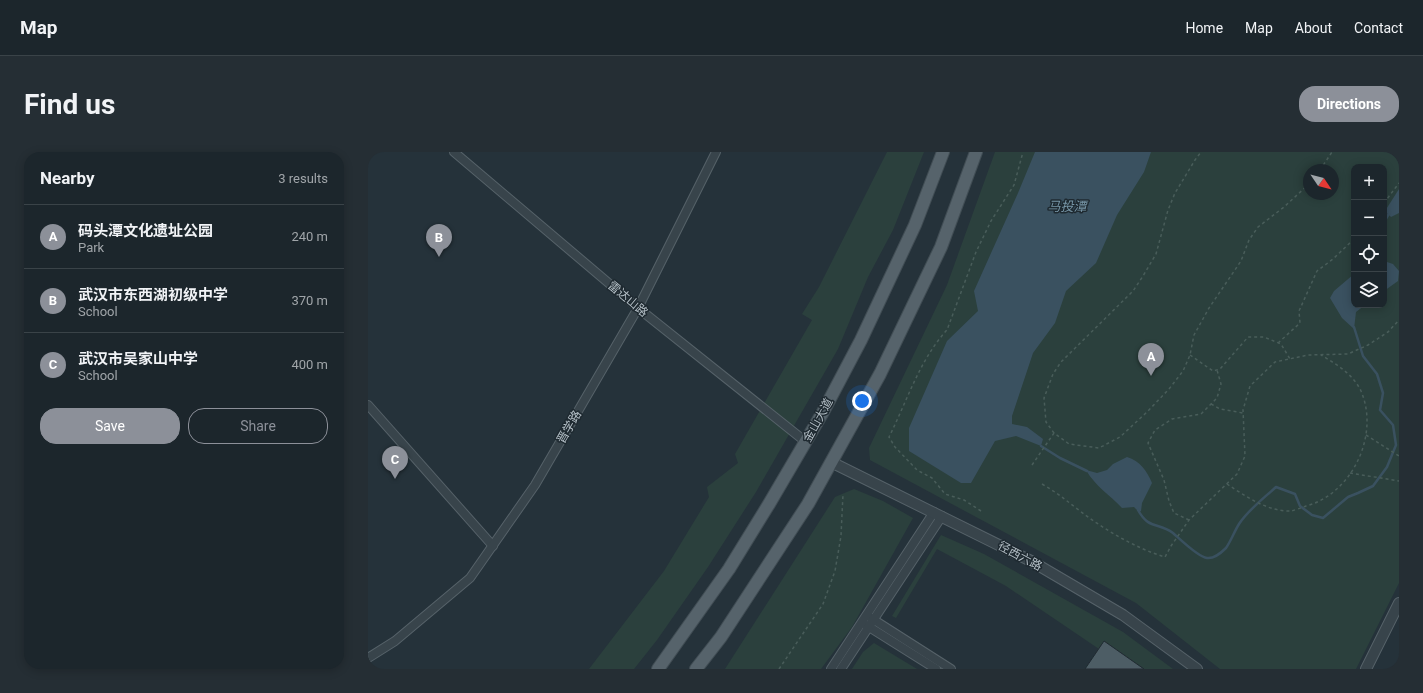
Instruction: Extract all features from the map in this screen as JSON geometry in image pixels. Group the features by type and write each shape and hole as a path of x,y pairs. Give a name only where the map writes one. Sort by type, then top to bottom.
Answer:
{"main road":[{"name":"金山大道","path":"658,669 729,569 806,442 861,340 915,226 943,152"},
{"path":"696,669 730,623 808,504 880,374 941,247 976,152"}],"street":[{"name":"雷达山路","path":"454,152 638,308 806,442"},
{"name":"晋学路","path":"368,658 395,641 470,578 535,485 638,308 716,152"},
{"path":"368,405 493,546"},
{"name":"径西六路","path":"831,462 1031,561 1116,611 1197,669"},
{"path":"831,669 864,619 938,514"},
{"path":"842,669 872,624 938,514"},
{"path":"1366,669 1399,603"},
{"path":"864,619 951,669"},
{"path":"872,624 936,669"}],"path":[{"path":"981,511 964,500 945,494 932,478 917,470 895,447 889,437 915,379 938,340 947,330 976,252 991,221 1014,186 1023,152"},
{"path":"1202,152 1195,160 1175,193 1168,210 1156,254 1143,276 1133,291 1061,362 1054,374 1044,398 1046,422 1054,433 1069,444 1100,448 1120,437 1170,389 1183,371 1190,355 1194,335 1241,261 1249,240 1258,227 1284,207 1303,190"},
{"path":"1324,164 1332,152"},
{"path":"1386,200 1399,184"},
{"path":"1278,343 1300,323 1299,311 1317,271 1333,259 1351,242"},
{"path":"1042,484 1054,491 1097,523 1135,545 1165,557 1174,541 1190,520 1236,474 1245,456 1243,414 1250,386 1275,362 1308,355 1348,354 1366,346 1388,332 1399,320"},
{"path":"1190,355 1213,371 1220,369 1248,337 1264,337 1281,344 1290,359"},
{"path":"1227,484 1253,501 1269,507 1291,511 1322,500 1336,490 1350,473 1359,457 1366,435 1368,419 1366,408 1361,390 1351,376 1338,365 1321,355"},
{"path":"1190,520 1174,513 1169,501 1164,480 1148,443 1155,430 1172,419 1201,414 1217,398 1221,384 1217,370"},
{"path":"1211,404 1220,409 1243,414"},
{"path":"1032,465 1054,433"},
{"path":"1366,435 1398,456"},
{"path":"1350,473 1399,481"},
{"path":"779,669 823,604 835,571 842,536 843,494"}],"green space":[{"path":"887,152 924,152 893,230 868,277 838,349 756,492 708,567 657,640 634,669 589,669 664,571 709,497 707,487 738,463 735,454 812,320 802,314 819,287"},
{"path":"995,152 1399,152 1399,583 1356,669 1220,669 1136,603 870,460 869,448 947,285"},
{"path":"854,489 883,501 913,518 852,627 821,669 725,669 835,497"},
{"path":"941,535 984,554 1123,632 1173,669 1144,669 1104,641 1099,649 1006,586 937,549 896,618 892,616"},
{"path":"874,643 917,669 852,669 863,652"}],"water":[{"name":"马投潭","path":"1035,152 1151,152 1144,172 1117,215 1096,263 1066,291 1055,323 1033,353 1012,416 1012,424 1027,427 1043,439 1041,446 1016,436 995,441 971,483 961,483 909,451 909,428 947,341 978,311 974,291"},
{"path":"1399,189 1399,213 1391,217 1387,213 1387,208"},
{"path":"1387,262 1393,264 1399,271 1398,281 1387,289"},
{"path":"1351,277 1351,308 1361,308 1356,312 1354,329 1342,318 1330,298 1334,291"},
{"path":"1127,457 1136,461 1142,467 1148,474 1152,483 1142,503 1141,511 1139,512 1134,507 1122,508 1098,486 1086,470 1097,473 1107,470 1113,464"}],"building":[{"path":"1104,641 1144,669 1085,669"}],"waterway":[{"path":"1387,217 1390,212"},
{"path":"1138,510 1150,523 1173,533 1199,555 1212,558 1226,548 1237,527 1247,514 1276,487 1295,494 1300,506 1312,515 1323,518 1348,497 1373,486 1387,467 1396,445 1393,425 1380,410 1383,393 1377,374 1363,356 1354,327"},
{"path":"1041,446 1060,458 1087,471"}],"place":[{"name":"武汉市东西湖初级中学","path":"439,257"},
{"name":"码头潭文化遗址公园","path":"1151,376"},
{"name":"武汉市吴家山中学","path":"395,479"}]}
